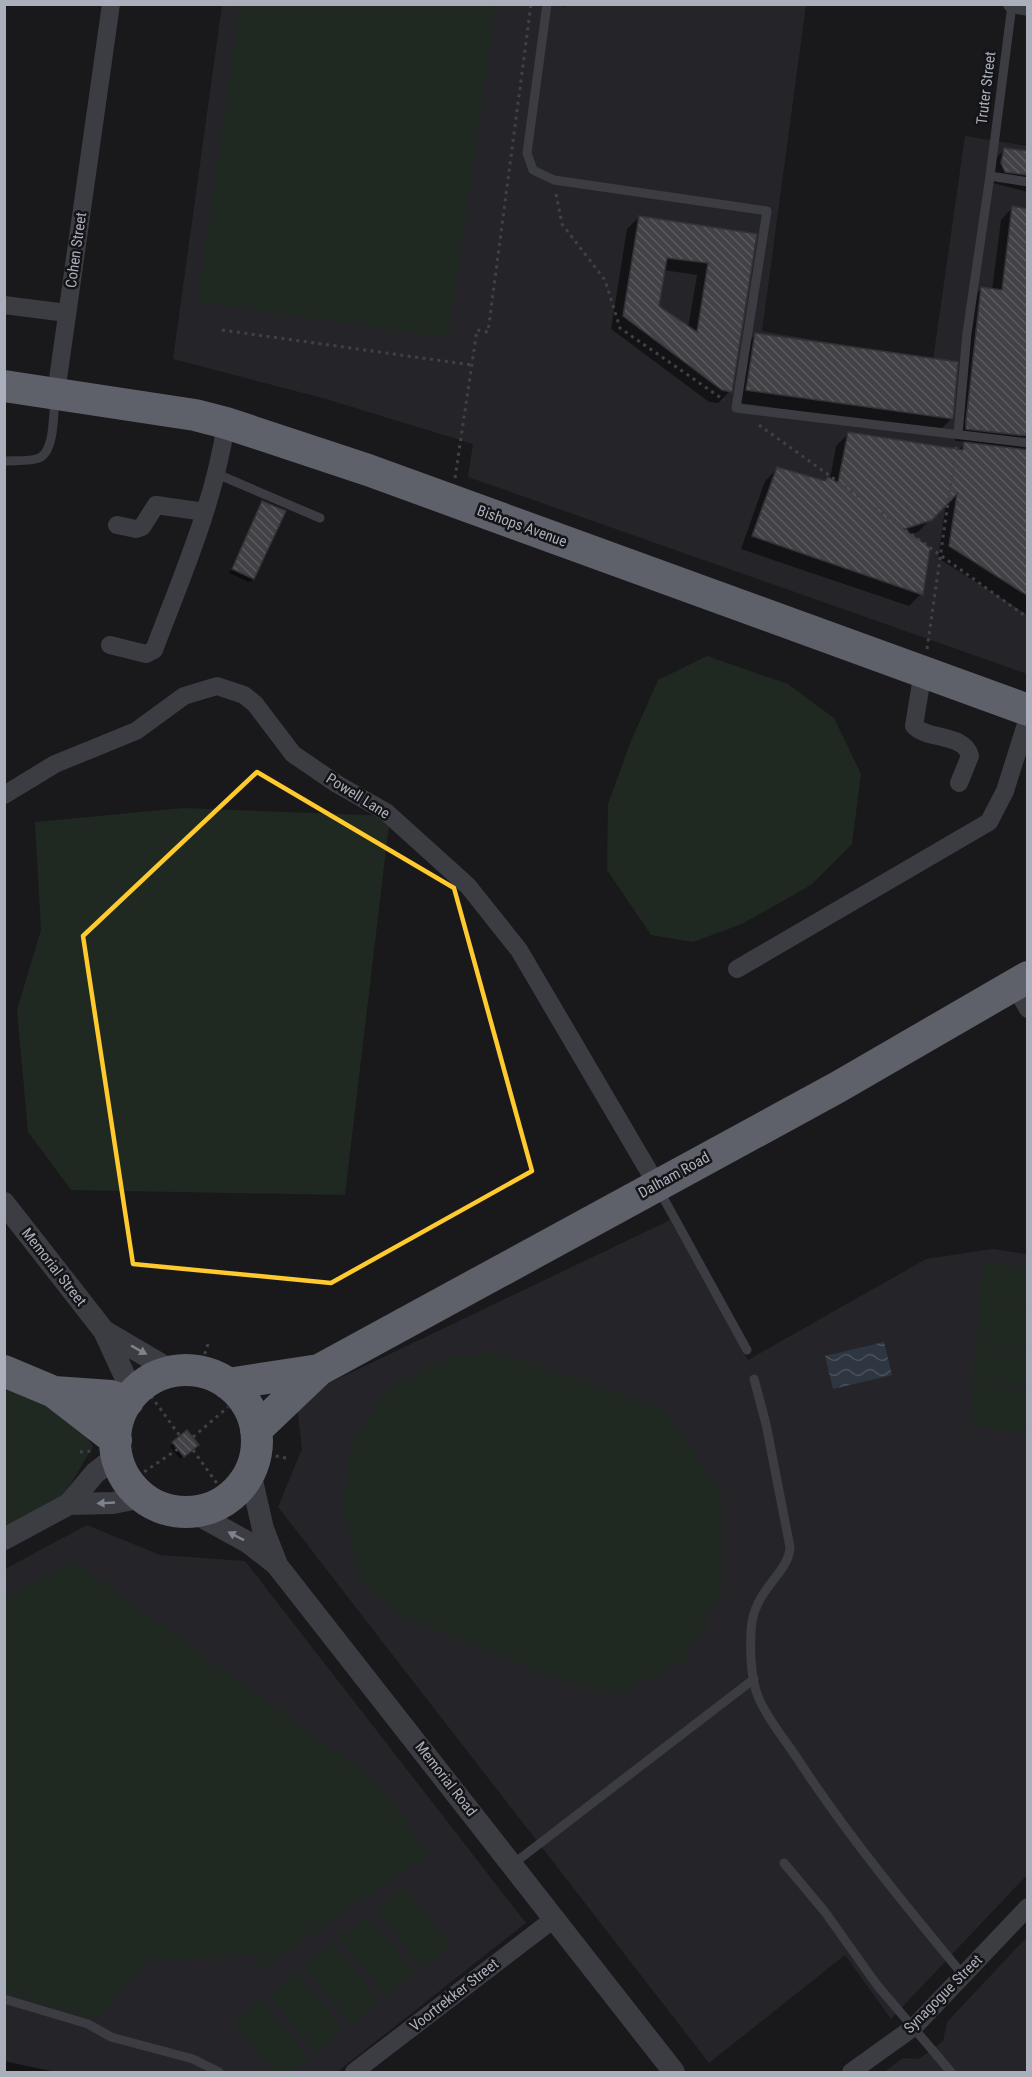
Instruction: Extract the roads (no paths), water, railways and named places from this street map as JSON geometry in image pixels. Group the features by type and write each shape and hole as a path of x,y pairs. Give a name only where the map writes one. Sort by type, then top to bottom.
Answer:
{"highway":[{"name":"Bishops Avenue","path":"4,386 195,415 226,423 452,500 1028,710"},
{"name":"Dalham Road","path":"207,1383 319,1370 838,1087 1023,990"},
{"name":"Dalham Road","path":"262,1453 319,1370"},
{"path":"4,1371 54,1392 137,1396"},
{"path":"54,1392 128,1467 166,1510 193,1512 221,1504 243,1485 262,1453 251,1412 242,1396 207,1383 145,1384 119,1420 128,1467"}],"street":[{"name":"Cohen Street","path":"56,393 111,4"},
{"path":"1012,4 1028,7"},
{"path":"4,305 66,313"},
{"path":"110,645 146,654 154,650 217,474 226,423"},
{"path":"117,525 136,529 142,527 156,505 204,512"},
{"path":"923,671 914,726 918,730 951,740 969,752 958,783"},
{"name":"Powell Lane","path":"4,795 55,765 136,731 184,696 217,686 244,694 255,704 292,753 337,784 393,817 468,886 519,950 657,1185"},
{"path":"737,969 989,822 1005,790 1028,718"},
{"name":"Memorial Street","path":"4,1203 104,1331 137,1396"},
{"name":"Memorial Street","path":"104,1331 207,1383"},
{"path":"262,1453 263,1529 276,1564"},
{"path":"69,1504 113,1503 128,1467"},
{"path":"4,1539 69,1504 95,1473 128,1467"},
{"name":"Memorial Road","path":"193,1512 249,1543 276,1564 513,1864 674,2073"},
{"name":"Synagogue Street","path":"851,2073 914,2027 1028,1907"},
{"name":"Voortrekker Street","path":"354,2073 555,1918"}],"lane":[{"path":"547,4 527,153 532,170 554,180 767,211 736,408 1028,443"},
{"name":"Truter Street","path":"958,434 967,333 1012,4"},
{"path":"990,176 1028,182"},
{"name":"Cohen Street","path":"4,460 37,459 44,454 50,438 56,393"},
{"path":"217,474 320,518"},
{"path":"657,1185 747,1350"},
{"path":"754,1379 766,1424 790,1546 787,1561 761,1594 753,1612 751,1632 754,1679 764,1708 817,1791 963,1975"},
{"path":"513,1864 754,1679"},
{"path":"784,1863 825,1912 877,1985 951,2073"},
{"path":"4,1999 88,2024 111,2037 193,2059 219,2073"}],"water":[{"path":"884,1342 892,1375 833,1389 825,1356"}]}
